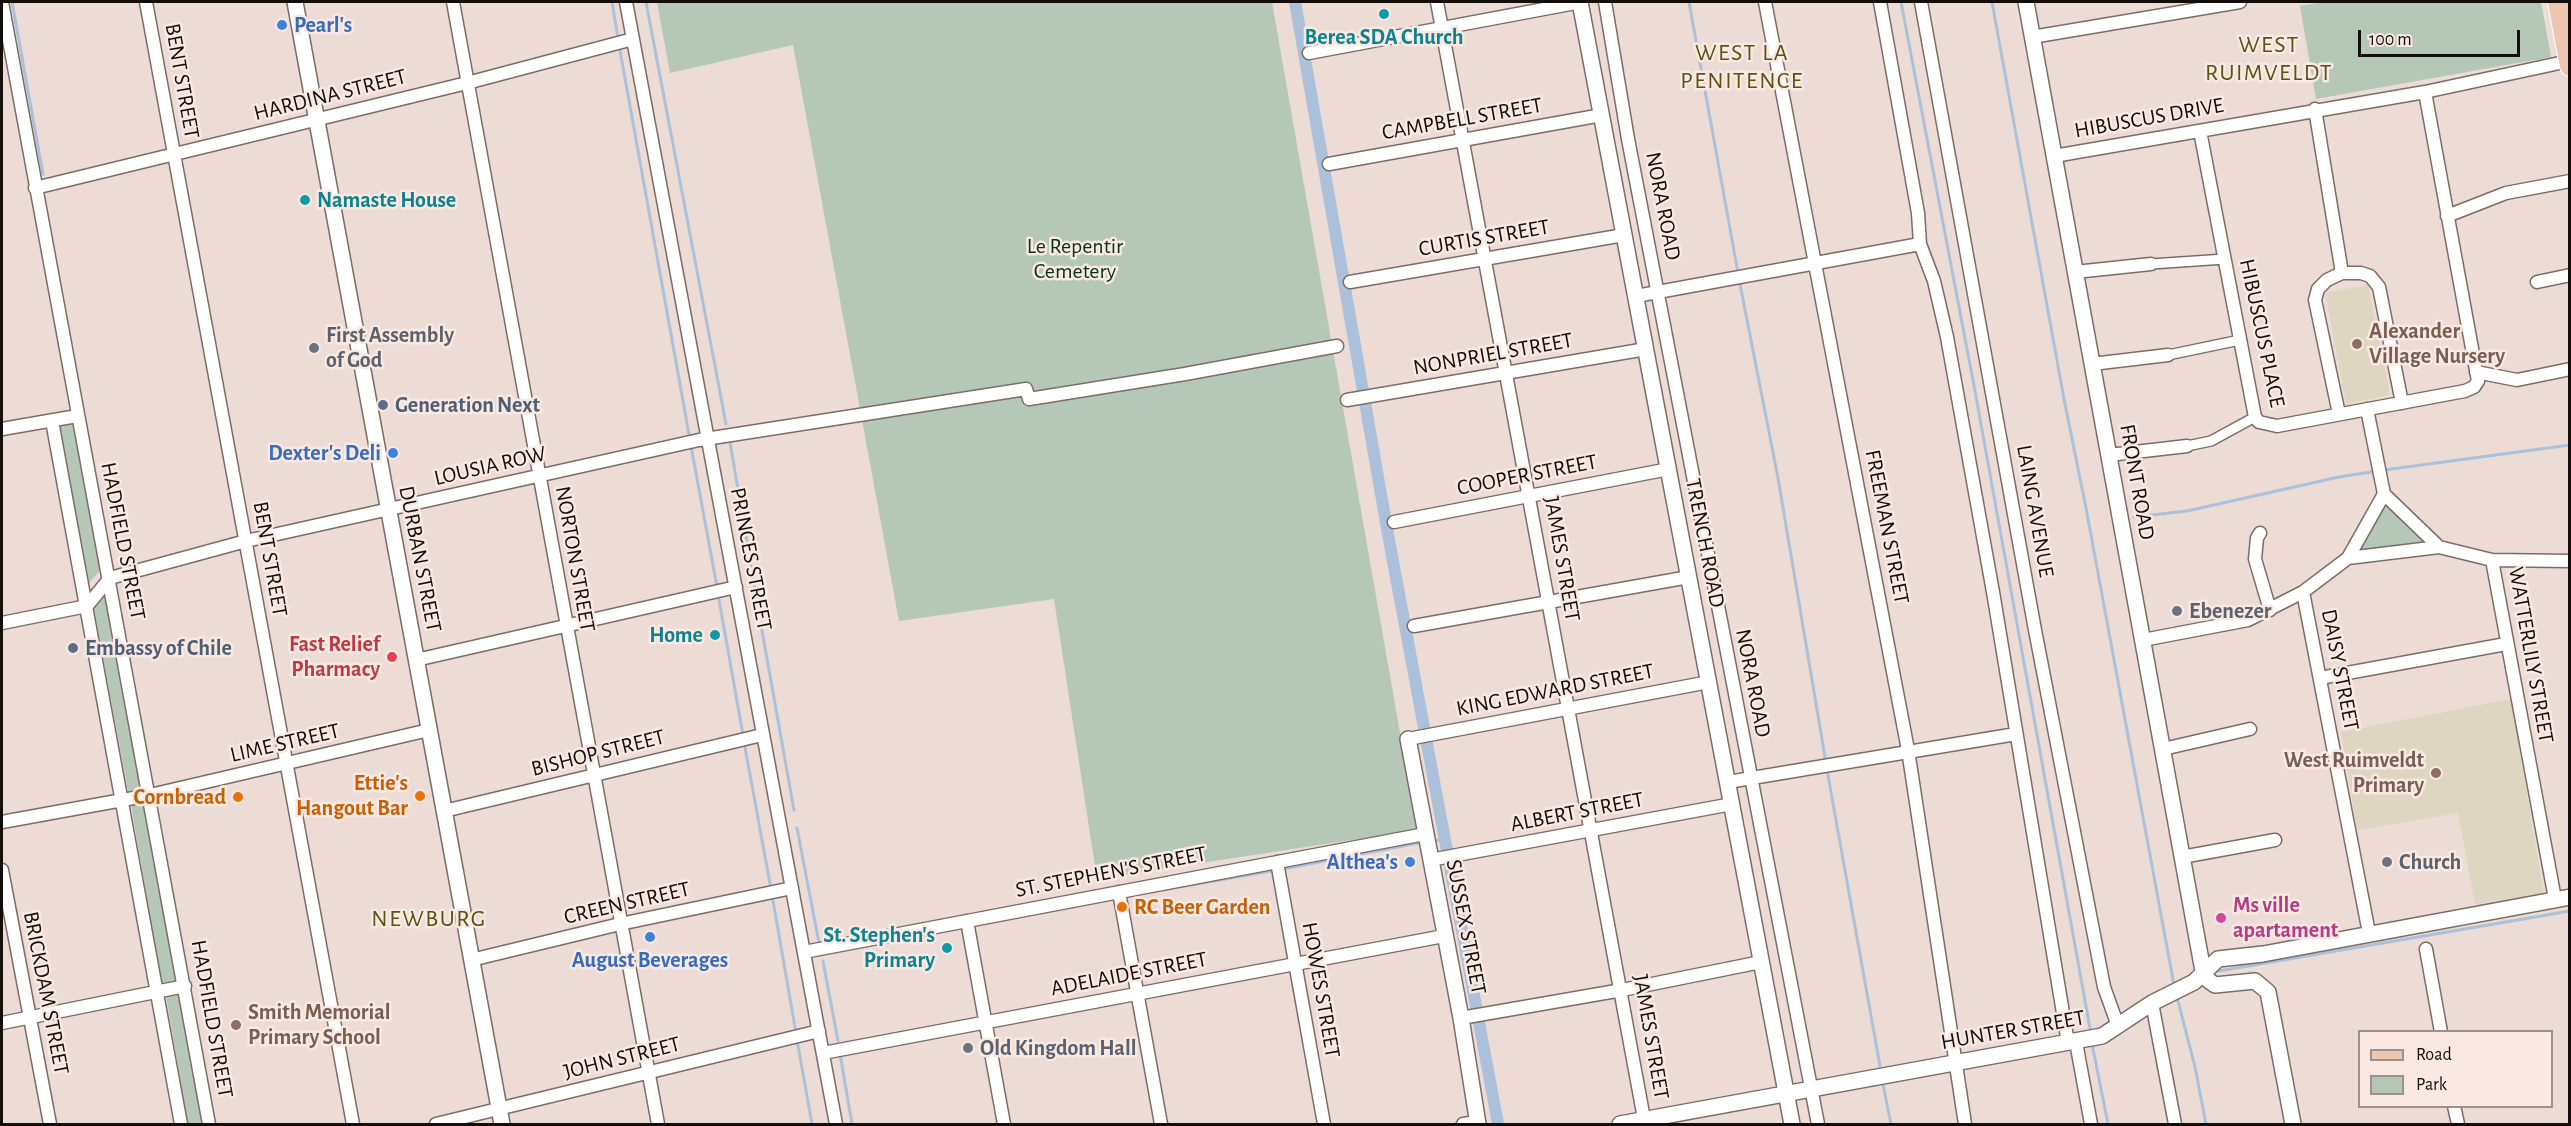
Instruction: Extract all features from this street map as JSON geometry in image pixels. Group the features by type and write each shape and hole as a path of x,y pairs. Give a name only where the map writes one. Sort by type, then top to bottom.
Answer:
{"main road":[{"path":"2558,2 2569,64"}],"street":[{"name":"HADFIELD STREET","path":"2,2 209,1125"},
{"name":"BENT STREET","path":"146,2 353,1125"},
{"name":"DURBAN STREET","path":"295,2 500,1117"},
{"name":"NORTON STREET","path":"453,2 658,1125"},
{"name":"PRINCES STREET","path":"626,2 758,735 787,889 804,952 837,1125"},
{"name":"JAMES STREET","path":"1437,2 1645,1122"},
{"path":"1309,53 1581,2"},
{"name":"TRENCH ROAD","path":"1581,2 1792,1125"},
{"name":"NORA ROAD","path":"1605,2 1628,139 1818,1125"},
{"name":"FREEMAN STREET","path":"1765,2 1908,750 1965,1125"},
{"path":"1880,2 1918,213 1920,244 1934,281 1947,337 1994,592 2016,734 2083,1040 2091,1125"},
{"name":"LAING AVENUE","path":"1921,2 2104,987 2118,1026"},
{"name":"FRONT ROAD","path":"2026,2 2203,971"},
{"path":"2032,37 2240,2"},
{"name":"HARDINA STREET","path":"35,188 467,83 633,39"},
{"name":"HIBUSCUS DRIVE","path":"2054,156 2315,109 2425,92 2569,64"},
{"path":"2425,92 2476,372 2517,380 2570,369"},
{"path":"2315,109 2342,273"},
{"name":"CAMPBELL STREET","path":"1329,164 1602,115"},
{"name":"HIBUSCUS PLACE","path":"2200,131 2255,417 2259,422 2277,426 2465,391 2476,385 2478,381 2476,372"},
{"path":"2447,216 2506,193 2570,182"},
{"name":"CURTIS STREET","path":"1350,282 1624,235"},
{"path":"1636,296 1815,261 1920,244"},
{"path":"2075,272 2224,259"},
{"path":"2339,414 2315,300 2318,289 2327,280 2342,273 2361,273 2370,276 2379,287 2402,403"},
{"path":"2537,282 2570,275"},
{"path":"2092,364 2168,355 2240,340"},
{"name":"LOUSIA ROW","path":"110,578 246,541 703,439 1026,389 1029,399 1185,374 1337,346"},
{"name":"NONPRIEL STREET","path":"1347,400 1646,349"},
{"path":"2367,409 2384,494 2439,547"},
{"path":"2,429 77,416"},
{"path":"2109,455 2211,441 2255,417"},
{"path":"52,421 181,1125"},
{"name":"COOPER STREET","path":"1394,522 1669,469"},
{"path":"2143,640 2248,620 2303,592 2348,558 2384,494"},
{"path":"2260,533 2257,538 2256,559 2270,610"},
{"path":"2348,558 2439,547 2492,560 2570,561"},
{"name":"WATTERLILY STREET","path":"2492,560 2506,644 2562,898"},
{"path":"1414,626 1689,577"},
{"path":"2,623 87,606 110,578"},
{"path":"416,660 566,624 731,589"},
{"name":"DAISY STREET","path":"2303,592 2369,933"},
{"path":"2320,678 2506,644"},
{"name":"KING EDWARD STREET","path":"1408,739 1709,682"},
{"path":"2163,749 2250,729"},
{"name":"LIME STREET","path":"2,822 123,801 429,730"},
{"path":"1728,782 1908,750 2016,734"},
{"name":"BISHOP STREET","path":"444,811 758,735"},
{"name":"SUSSEX STREET","path":"1408,739 1461,1018 1473,1124"},
{"name":"ALBERT STREET","path":"1430,860 1732,804"},
{"name":"ST. STEPHEN'S STREET","path":"804,952 1425,834"},
{"path":"2182,857 2275,840"},
{"name":"HOWES STREET","path":"1277,862 1324,1125"},
{"name":"BRICKDAM STREET","path":"2,870 50,1125"},
{"name":"CREEN STREET","path":"471,960 620,924 787,889"},
{"path":"1119,892 1161,1125"},
{"name":"HUNTER STREET","path":"1620,1125 1645,1122 1811,1088 2083,1040 2118,1026 2166,995 2189,986 2218,959 2263,954 2562,898"},
{"path":"967,921 1004,1125"},
{"name":"ADELAIDE STREET","path":"823,1053 1444,936"},
{"path":"2426,949 2441,1030"},
{"path":"1461,1018 1622,990 1761,962"},
{"path":"2203,971 2208,980 2215,985 2255,981 2268,992 2293,1125"},
{"path":"2,1023 185,986"},
{"path":"2152,1003 2175,1125"},
{"name":"JOHN STREET","path":"436,1125 500,1117 647,1073 819,1031"},
{"path":"2454,1108 2458,1125"}],"shaded area":[{"name":"Alexander Village Nursery","path":"2368,285 2390,395 2346,404 2325,293"},
{"name":"West Ruimveldt Primary","path":"2511,699 2544,894 2475,904 2458,813 2357,830 2341,732"}],"green space":[{"name":"Le Repentir Cemetery","path":"657,2 1272,2 1417,830 1097,879 1054,599 899,621 793,45 670,73"},
{"path":"2325,2 2541,2 2551,57 2316,99 2300,6"},
{"path":"73,422 101,569 88,584 57,426"},
{"path":"2385,502 2431,545 2356,553"},
{"path":"107,593 143,788 128,791 93,604"},
{"path":"147,802 178,983 162,985 131,805"},
{"path":"182,993 204,1124 188,1124 166,996"}],"waterway":[{"path":"12,2 43,174"},
{"path":"612,2 618,38"},
{"path":"646,2 726,424"},
{"path":"1295,2 1389,540 1498,1124"},
{"path":"1689,2 1738,273"},
{"path":"1901,2 1975,391 2091,1034"},
{"path":"1992,2 2174,985"},
{"path":"619,45 690,440"},
{"path":"1739,279 1778,478 1826,763"},
{"path":"730,442 758,608"},
{"path":"2384,470 2570,445"},
{"path":"691,446 717,587"},
{"path":"2134,517 2187,511 2339,477 2377,471"},
{"path":"718,594 743,735"},
{"path":"761,625 794,810"},
{"path":"744,742 771,889"},
{"path":"1827,770 1880,1066"},
{"path":"797,828 819,943"},
{"path":"1433,841 1445,839"},
{"path":"1283,869 1424,842"},
{"path":"1162,890 1277,870"},
{"path":"772,895 796,1033"},
{"path":"2219,971 2570,911"},
{"path":"823,961 838,1041"},
{"path":"2177,997 2195,1067 2206,1124"},
{"path":"797,1040 812,1124"},
{"path":"2092,1044 2108,1124"},
{"path":"840,1054 852,1124"},
{"path":"1883,1084 1891,1124"}],"place":[{"name":"Berea SDA Church","path":"1384,14"},
{"name":"Pearl's","path":"282,25"},
{"name":"Namaste House","path":"305,200"},
{"name":"Alexander Village Nursery","path":"2357,344"},
{"name":"First Assembly of God","path":"314,348"},
{"name":"Generation Next","path":"383,405"},
{"name":"Dexter's Deli","path":"393,453"},
{"name":"Ebenezer","path":"2177,611"},
{"name":"Home","path":"715,635"},
{"name":"Embassy of Chile","path":"73,648"},
{"name":"Fast Relief Pharmacy","path":"392,657"},
{"name":"West Ruimveldt Primary","path":"2436,773"},
{"name":"Ettie's Hangout Bar","path":"420,796"},
{"name":"Cornbread","path":"238,797"},
{"name":"Althea's","path":"1410,862"},
{"name":"Church","path":"2387,862"},
{"name":"RC Beer Garden","path":"1122,907"},
{"name":"Ms ville apartament","path":"2221,918"},
{"name":"August Beverages","path":"650,937"},
{"name":"St. Stephen's Primary","path":"947,948"},
{"name":"Smith Memorial Primary School","path":"236,1025"},
{"name":"Old Kingdom Hall","path":"968,1048"}],"district":[{"name":"WEST RUIMVELDT","path":"2269,59"},
{"name":"WEST LA PENITENCE","path":"1742,67"},
{"name":"NEWBURG","path":"429,919"}]}
